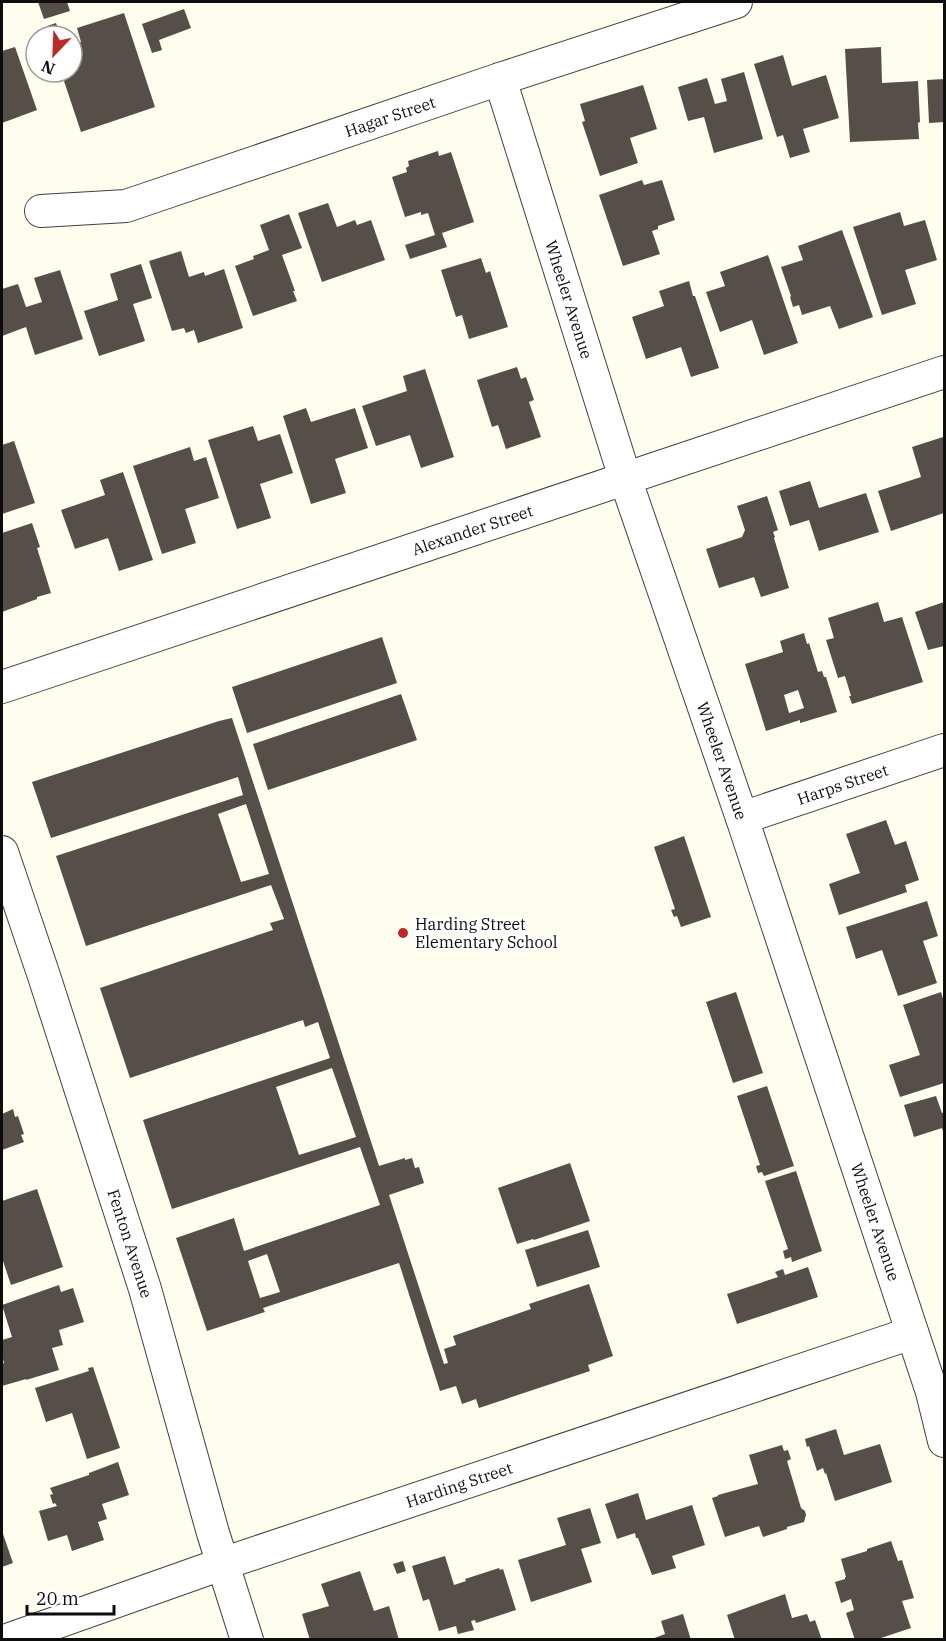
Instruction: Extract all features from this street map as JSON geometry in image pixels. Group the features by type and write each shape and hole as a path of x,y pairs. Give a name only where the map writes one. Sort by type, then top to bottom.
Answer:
{"street":[{"name":"Hagar Street","path":"41,211 126,206 500,79 736,2"},
{"name":"Wheeler Avenue","path":"500,79 625,478 742,818 932,1392 945,1441"},
{"name":"Alexander Street","path":"2,687 945,372"},
{"name":"Harps Street","path":"742,818 945,750"},
{"name":"Fenton Avenue","path":"2,852 145,1289 222,1564 247,1640"},
{"name":"Harding Street","path":"7,1640 222,1564 912,1333"}],"building":[{"path":"38,2 67,2 70,11 44,19"},
{"path":"184,9 191,28 159,40 162,50 152,53 142,24"},
{"path":"124,13 155,107 81,132 65,84 84,84 84,26"},
{"path":"15,47 24,73 24,84 28,84 37,110 2,123 2,51"},
{"path":"881,47 882,83 918,81 919,139 850,142 845,49"},
{"path":"783,55 792,86 826,75 839,118 803,129 810,152 790,158 783,135 777,137 754,64"},
{"path":"744,72 763,139 714,153 704,117 688,121 678,87 707,78 715,104 727,101 721,79"},
{"path":"944,79 944,122 929,123 927,80"},
{"path":"643,85 657,129 630,138 638,163 600,176 582,122 585,121 580,104"},
{"path":"438,151 439,156 451,152 474,222 442,233 447,247 410,259 405,245 435,235 428,213 421,215 421,212 405,217 392,177 407,172 408,161"},
{"path":"642,180 644,185 662,180 675,220 658,226 658,229 652,231 660,254 623,266 599,195"},
{"path":"328,203 337,227 355,220 357,225 371,220 385,260 322,282 298,213"},
{"path":"900,212 904,226 925,220 937,260 905,270 916,304 882,315 853,227"},
{"path":"289,214 302,248 282,255 297,301 253,316 235,266 269,250 260,225"},
{"path":"842,230 873,317 839,329 830,306 802,315 799,305 793,307 781,267 803,260 798,246"},
{"path":"181,251 189,277 204,272 205,276 224,269 243,328 198,343 194,330 186,333 184,328 172,331 149,261"},
{"path":"768,255 798,343 764,355 752,320 720,332 706,292 725,286 720,272"},
{"path":"481,258 486,273 490,271 508,327 469,339 462,315 456,317 441,270"},
{"path":"141,264 152,298 133,304 145,341 99,356 84,311 118,300 110,274"},
{"path":"60,270 83,339 35,355 26,327 2,336 2,289 18,284 26,307 42,302 34,278"},
{"path":"689,281 719,368 691,377 681,347 646,359 632,317 664,306 659,291"},
{"path":"517,367 521,379 526,377 534,400 529,402 541,437 506,449 498,425 492,427 477,380"},
{"path":"425,369 454,457 421,468 410,435 376,446 362,406 407,391 403,376"},
{"path":"306,408 311,422 355,408 368,448 335,459 346,493 311,504 283,416"},
{"path":"253,426 258,441 280,434 293,473 260,484 271,518 237,529 208,440"},
{"path":"943,437 944,513 891,531 878,491 921,477 912,447"},
{"path":"14,441 35,503 2,514 2,445"},
{"path":"190,447 194,461 206,457 219,498 185,509 196,543 162,554 133,466"},
{"path":"123,472 153,560 119,571 108,538 75,549 61,510 105,495 100,480"},
{"path":"810,481 819,508 866,493 879,532 819,551 809,520 790,526 779,491"},
{"path":"767,496 778,530 773,532 774,538 789,588 761,597 754,577 719,588 706,549 742,537 745,530 737,506"},
{"path":"32,523 51,593 2,612 2,533"},
{"path":"878,602 884,622 902,617 923,682 852,704 845,676 838,678 826,640 834,638 828,618"},
{"path":"944,602 944,646 928,650 915,612"},
{"path":"804,633 818,672 822,671 826,677 837,712 800,723 800,720 766,731 745,664 783,652 780,641","holes":["798,690 804,708 789,713 784,695"]},
{"path":"382,637 397,683 247,733 232,687"},
{"path":"401,694 417,740 268,790 253,744"},
{"path":"232,718 379,1166 412,1158 415,1168 419,1167 424,1183 389,1195 444,1364 448,1363 444,1349 456,1345 453,1336 531,1309 529,1304 589,1284 613,1356 588,1365 590,1371 479,1408 476,1399 462,1404 456,1386 440,1391 399,1263 263,1308 265,1312 207,1331 176,1238 234,1218 244,1251 380,1205 360,1147 172,1209 143,1120 330,1058 318,1022 305,1027 303,1020 130,1078 100,988 273,930 270,923 284,919 271,885 86,946 56,856 243,795 238,777 51,838 32,782","holes":["246,804 269,874 241,882 218,814","332,1068 356,1137 299,1155 276,1087","267,1254 280,1292 260,1298 248,1261"]},
{"path":"886,820 895,845 906,841 919,880 905,885 907,892 839,915 829,884 860,873 846,834"},
{"path":"684,836 711,917 681,927 677,916 674,917 671,910 675,909 654,847"},
{"path":"927,901 938,936 923,941 937,983 898,996 882,950 856,959 846,927"},
{"path":"736,992 763,1073 733,1083 706,1002"},
{"path":"941,992 944,1002 944,1083 900,1097 889,1065 920,1055 903,1005"},
{"path":"767,1086 794,1166 764,1176 762,1172 758,1173 756,1166 760,1165 737,1096"},
{"path":"936,1096 942,1113 944,1112 944,1134 942,1128 914,1137 904,1105"},
{"path":"13,1109 24,1134 21,1135 24,1142 2,1150 2,1114"},
{"path":"570,1163 590,1221 517,1244 498,1188"},
{"path":"796,1171 822,1251 792,1262 791,1257 785,1259 783,1251 788,1249 765,1181"},
{"path":"37,1189 63,1267 11,1285 2,1258 2,1201"},
{"path":"588,1230 600,1267 537,1287 525,1250"},
{"path":"808,1267 818,1297 737,1324 727,1294 778,1277 775,1272 783,1269 785,1275"},
{"path":"59,1285 61,1292 73,1288 84,1322 59,1330 63,1345 52,1348 59,1370 2,1386 2,1364 4,1363 2,1340 12,1337 2,1305"},
{"path":"93,1367 120,1448 87,1459 72,1413 46,1422 35,1388 89,1371 88,1368"},
{"path":"836,1429 844,1455 880,1444 892,1482 835,1501 826,1473 823,1468 817,1471 805,1439"},
{"path":"782,1445 784,1451 788,1450 791,1459 787,1461 801,1508 805,1511 804,1522 763,1537 759,1526 725,1537 712,1498 758,1484 749,1455"},
{"path":"118,1462 129,1495 102,1504 107,1519 98,1522 104,1540 72,1551 67,1535 48,1541 39,1511 57,1506 53,1504 50,1495 53,1494 50,1488"},
{"path":"638,1493 646,1520 692,1505 705,1545 672,1556 676,1568 652,1575 635,1533 617,1539 605,1504"},
{"path":"590,1508 601,1543 581,1549 592,1582 531,1602 518,1560 566,1545 557,1518"},
{"path":"2,1531 13,1563 2,1567"},
{"path":"891,1541 898,1561 902,1560 914,1598 902,1601 911,1628 875,1640 855,1640 846,1613 854,1610 851,1599 841,1603 835,1582 846,1577 841,1559"},
{"path":"445,1556 454,1585 466,1581 465,1579 499,1568 503,1569 516,1610 476,1623 475,1620 471,1621 474,1630 458,1634 456,1626 439,1631 429,1599 423,1601 412,1566"},
{"path":"403,1561 406,1571 397,1574 393,1564"},
{"path":"360,1571 374,1611 389,1606 399,1640 310,1640 302,1614 329,1606 321,1584"},
{"path":"785,1594 792,1618 807,1614 810,1622 815,1620 822,1640 786,1640 785,1638 781,1640 735,1640 727,1615"},
{"path":"683,1614 691,1640 649,1640 665,1634 661,1621"}],"place":[{"name":"Harding Street Elementary School","path":"403,933"}]}
